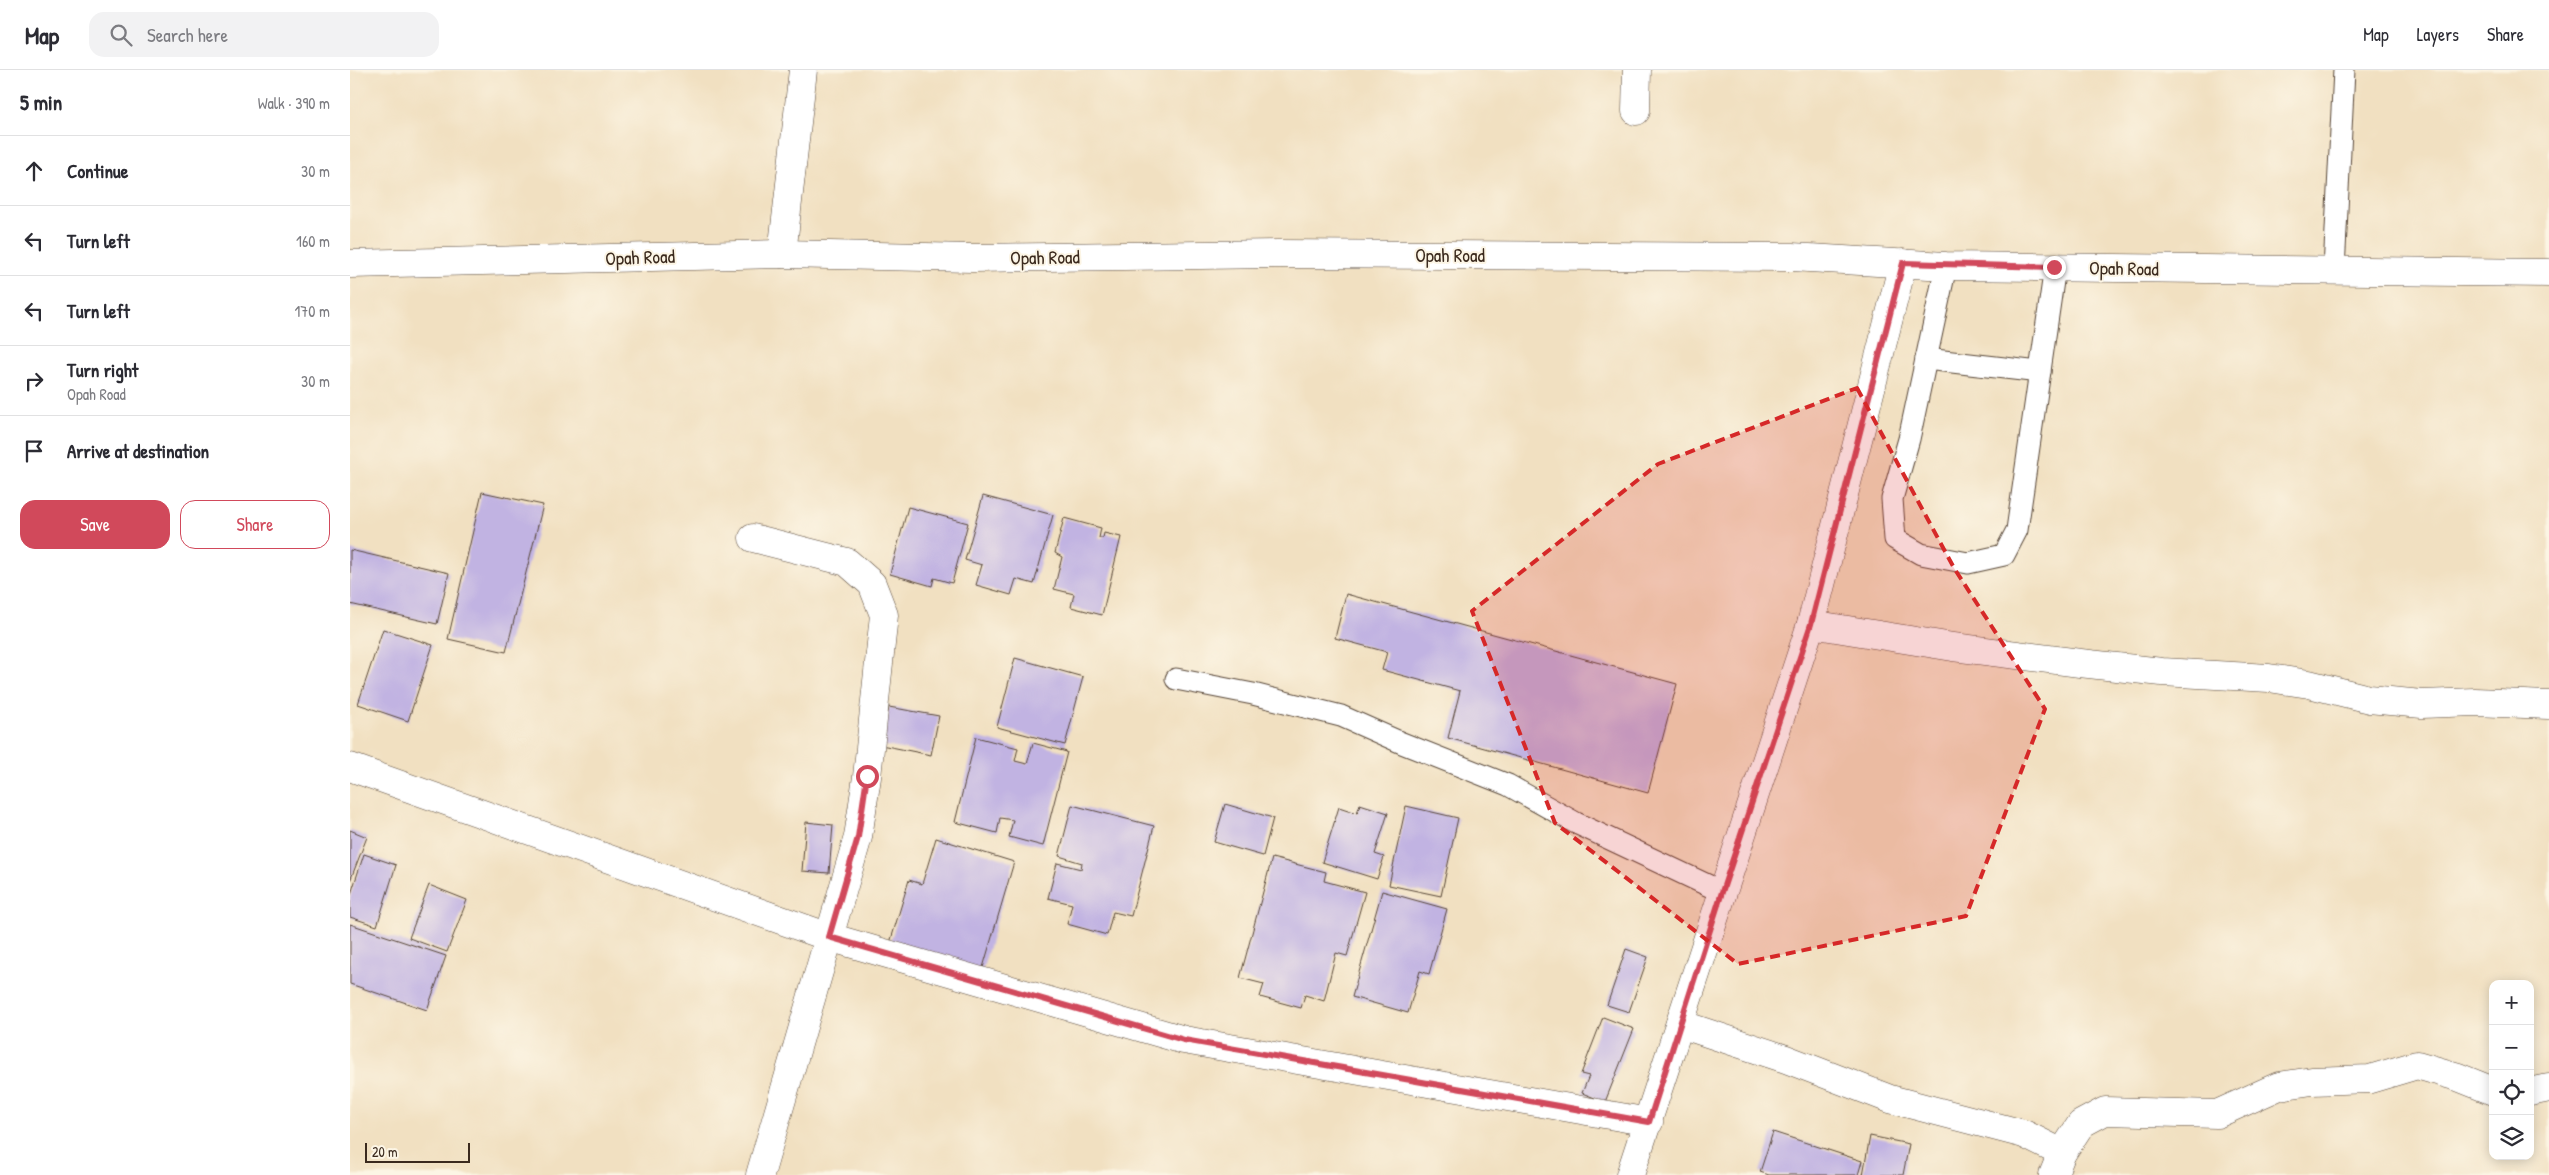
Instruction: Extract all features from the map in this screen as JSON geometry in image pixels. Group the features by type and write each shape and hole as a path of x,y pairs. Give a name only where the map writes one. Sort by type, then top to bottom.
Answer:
{"street":[{"path":"782,254 803,70"},
{"path":"1636,111 1637,70"},
{"name":"Opah Road","path":"350,264 782,254 973,258 1278,254 1782,257 1946,266 2549,273"},
{"path":"1630,1175 1649,1122 1722,892 1811,624 1903,263"},
{"path":"753,538 847,562 872,584 884,615 867,776 858,837 760,1175"},
{"path":"1811,624 1953,647 2080,663 2162,672 2269,678 2310,684 2369,699 2422,704 2475,702 2549,705"},
{"path":"350,766 829,937 1184,1040 1649,1122"},
{"path":"1680,1024 1786,1059 1890,1100 2024,1134 2058,1164 2081,1124 2105,1111 2216,1114 2279,1086 2312,1081 2370,1079 2417,1065 2458,1077 2489,1089"},
{"path":"2534,1091 2549,1088"}],"lane":[{"path":"2334,270 2344,70"},
{"path":"1946,266 1909,439 1892,499 1896,539 1921,554 1968,563 2004,555 2017,530 2054,267"},
{"path":"1926,359 2040,372"},
{"path":"1176,679 1253,694 1341,716 1402,744 1508,785 1576,823 1722,892"}],"highlighted area":[{"path":"1857,388 1954,568 2045,709 1966,916 1738,964 1555,823 1472,611 1658,464"}],"building":[{"path":"482,492 543,505 506,652 448,639"},
{"path":"983,496 1053,515 1034,584 1016,579 1011,595 976,585 982,565 965,560"},
{"path":"908,507 968,523 952,583 934,578 932,586 890,574"},
{"path":"1064,518 1101,528 1099,538 1103,538 1104,533 1121,537 1102,615 1071,607 1074,594 1054,589 1062,557 1055,553"},
{"path":"350,550 449,573 437,624 350,604"},
{"path":"1346,594 1677,684 1648,793 1448,738 1460,691 1382,670 1387,652 1335,638"},
{"path":"383,629 433,645 408,721 358,704"},
{"path":"1015,658 1083,677 1065,745 997,727"},
{"path":"889,707 939,716 931,755 881,745"},
{"path":"976,737 1018,748 1015,761 1027,764 1033,743 1067,752 1043,846 1009,837 1013,820 1000,818 997,833 955,822"},
{"path":"1225,804 1273,818 1263,856 1214,842"},
{"path":"1360,804 1388,813 1375,854 1384,857 1377,879 1322,862 1339,807 1357,813"},
{"path":"1072,805 1154,826 1131,916 1113,912 1107,935 1067,924 1072,904 1048,898 1057,863 1081,869 1082,863 1059,856"},
{"path":"1406,806 1458,818 1441,896 1389,885"},
{"path":"806,822 833,825 829,873 802,871"},
{"path":"350,830 367,837 350,881"},
{"path":"936,838 1014,862 982,971 890,943 909,880 922,884"},
{"path":"364,854 396,865 377,926 350,917 350,897"},
{"path":"1272,858 1326,872 1324,881 1365,892 1347,956 1336,953 1324,1001 1305,995 1301,1008 1260,997 1264,984 1240,978"},
{"path":"429,885 467,900 447,952 409,938"},
{"path":"1382,891 1447,909 1429,974 1420,971 1408,1013 1352,997"},
{"path":"350,924 446,956 427,1010 350,984"},
{"path":"1626,949 1648,957 1629,1012 1607,1005"},
{"path":"1603,1017 1634,1029 1605,1102 1582,1093 1589,1076 1581,1074"},
{"path":"1773,1132 1862,1161 1858,1175 1769,1175 1760,1172"},
{"path":"1870,1136 1909,1144 1903,1175 1863,1175"}],"route":[{"path":"867,776 858,837 829,937 1184,1040 1649,1122 1722,892 1811,624 1903,263 1946,266 2054,267"}]}
